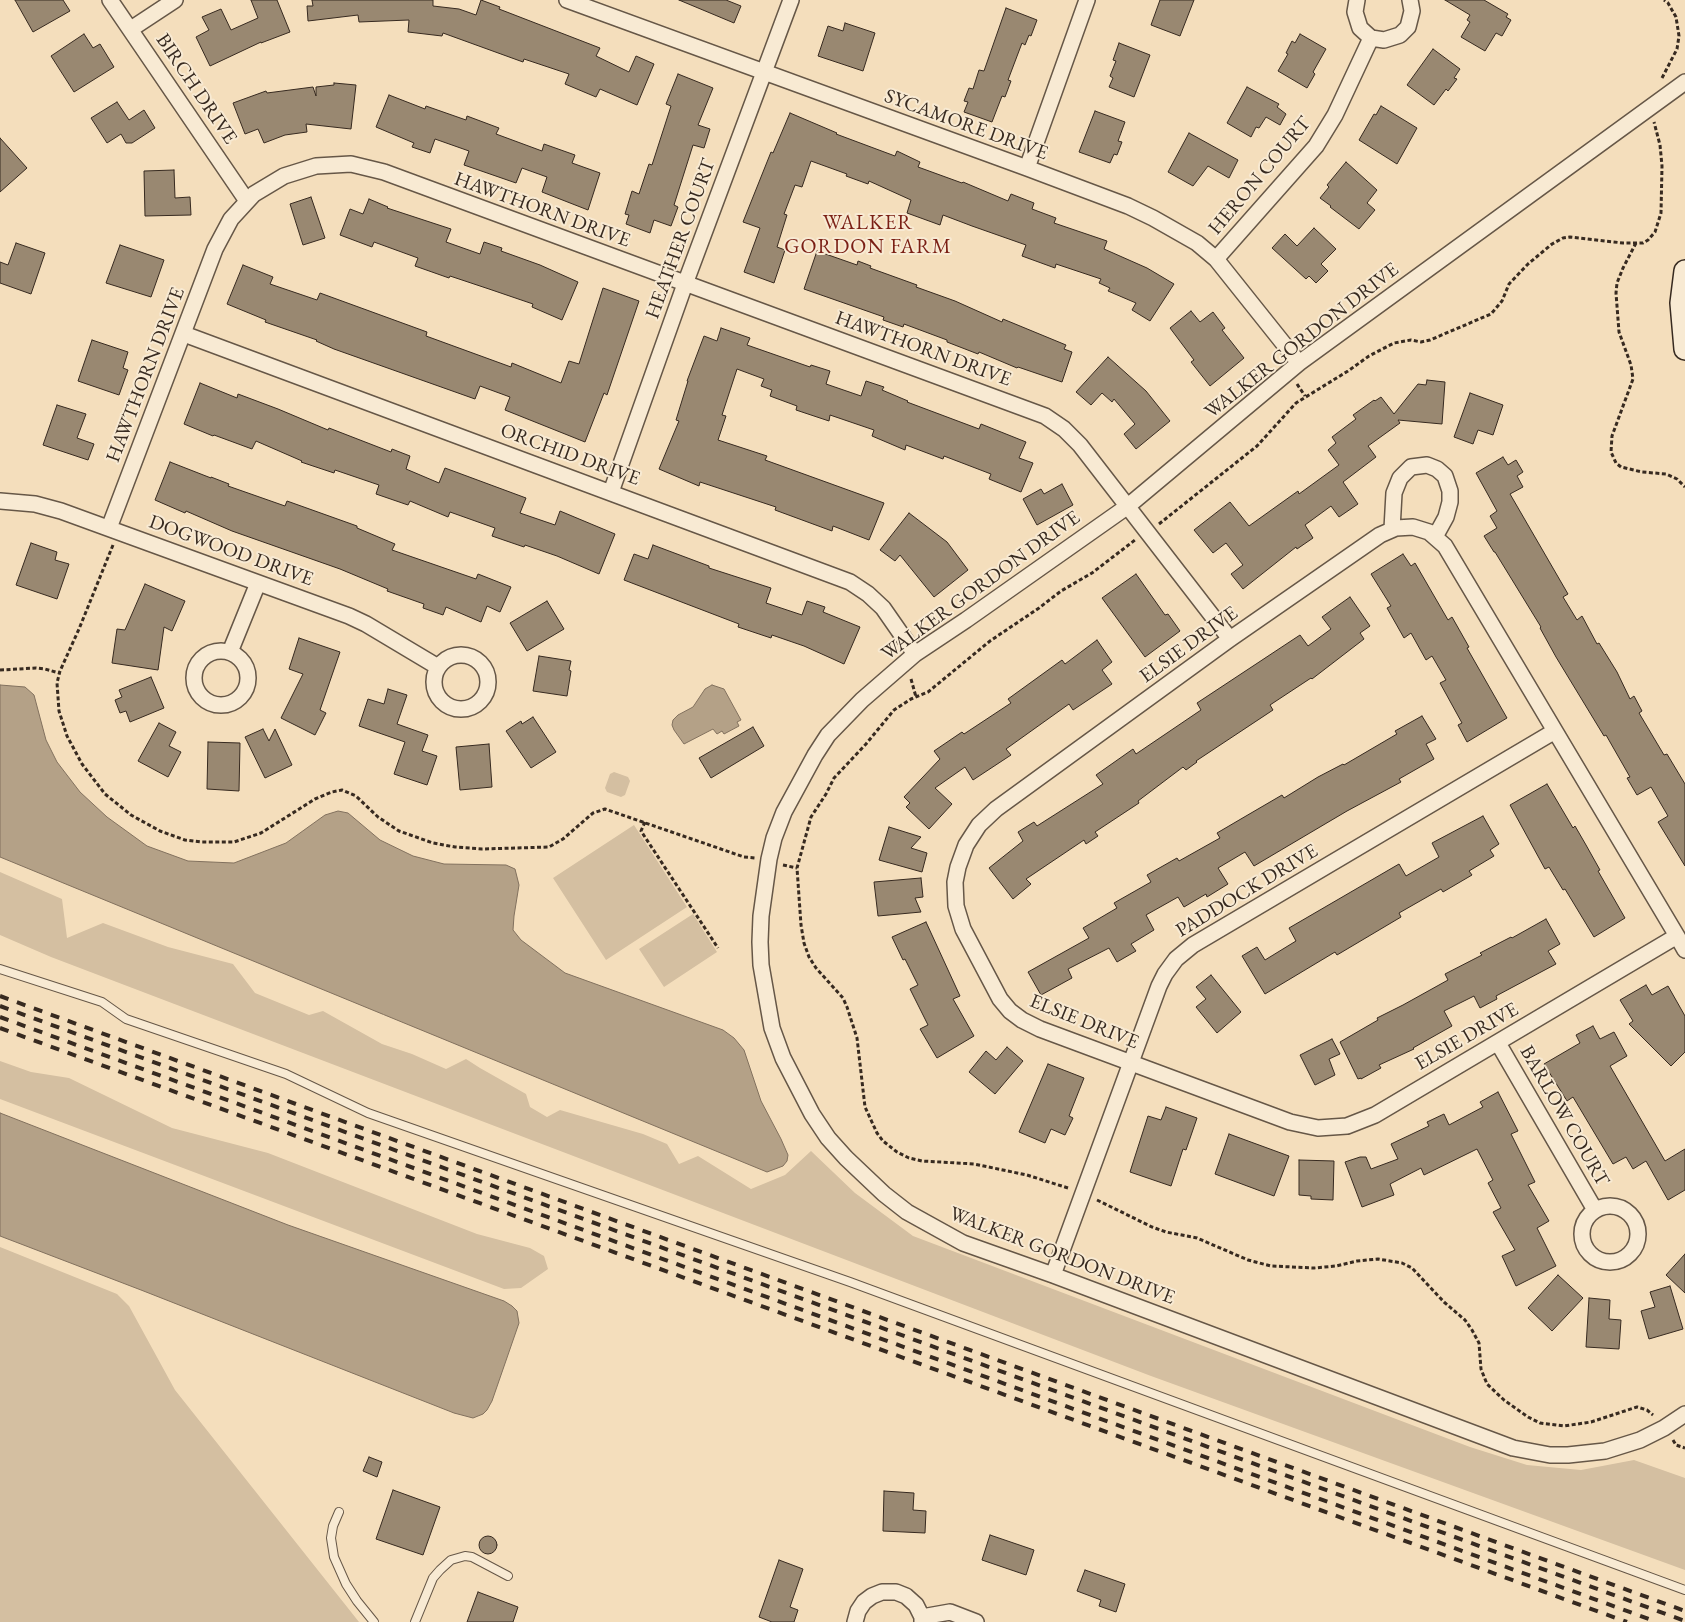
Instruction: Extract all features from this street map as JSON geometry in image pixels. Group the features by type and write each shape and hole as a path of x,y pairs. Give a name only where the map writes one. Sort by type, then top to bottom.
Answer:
{"street":[{"name":"BIRCH DRIVE","path":"110,0 247,201"},
{"path":"131,29 175,0"},
{"name":"SYCAMORE DRIVE","path":"568,0 1027,168 1128,206 1153,218 1197,243 1216,259 1300,363"},
{"name":"HEATHER COURT","path":"611,492 685,284 791,0"},
{"path":"1027,168 1087,0"},
{"path":"1357,0 1355,12 1358,23 1371,38 1379,40 1390,40 1408,27 1412,16 1410,0"},
{"name":"HERON COURT","path":"1216,259 1316,146 1335,115 1371,38"},
{"name":"WALKER GORDON DRIVE","path":"1685,82 1300,363 1128,506 915,654 845,716 815,755 784,812 774,838 761,916 761,965 772,1028 783,1058 812,1114 846,1158 862,1175 908,1212 963,1243 1513,1448 1550,1455 1587,1454 1622,1447 1640,1440 1664,1428 1685,1414"},
{"name":"HAWTHORN DRIVE","path":"114,530 184,334 220,239 231,219 247,201 273,181 305,168 339,164 362,166 384,172 1045,416 1064,428 1076,440 1230,639"},
{"path":"1685,271 1681,303 1685,350"},
{"name":"ORCHID DRIVE","path":"184,334 850,582 868,594 883,608 915,654"},
{"path":"1392,529 1394,493 1400,478 1411,467 1427,465 1437,469 1445,476 1450,491 1450,502 1446,517 1435,537"},
{"name":"DOGWOOD DRIVE","path":"0,501 22,502 48,507 359,620 438,668"},
{"name":"ELSIE DRIVE","path":"1677,936 1368,1118 1355,1124 1333,1128 1318,1128 1297,1124 1035,1028 1017,1018 1006,1007 995,990 960,921 956,906 955,890 962,852 979,825 990,814 1230,639 1380,535 1392,529 1413,527 1425,531 1445,546 1677,936 1685,950"},
{"path":"230,652 258,583"},
{"name":"PADDOCK DRIVE","path":"1053,1275 1162,978 1173,963 1186,950 1555,731"},
{"name":"BARLOW COURT","path":"1498,1043 1595,1210"},
{"path":"855,1622 858,1611 864,1602 882,1592 896,1592 906,1596 916,1605 922,1619 950,1612 976,1622"}],"lane":[{"path":"0,969 102,1002 126,1019 286,1074 368,1113 850,1282 1685,1590"},
{"path":"339,1512 332,1526 331,1538 334,1556 346,1584 357,1602 374,1622"},
{"path":"415,1622 433,1578 451,1560 465,1556 472,1557 508,1576"}],"path":[{"path":"1664,0 1668,3 1676,17 1679,36 1673,59 1655,91 1654,121 1660,145 1662,166 1660,213 1652,236 1646,242 1636,243 1563,238 1552,244 1528,264 1509,284 1502,300 1490,314 1430,340 1394,343 1369,356 1296,403 1257,446 1197,495 1148,532 1129,543 1092,573 1061,591 990,641 928,692 911,699 894,710 834,778 811,818 796,868 804,943 809,957 816,968 843,998 856,1038 865,1107 877,1133 883,1141 897,1152 909,1158 922,1161 974,1164 1027,1175 1102,1202 1152,1227 1166,1232 1197,1238 1248,1260 1270,1266 1314,1268 1336,1266 1356,1261 1378,1260 1402,1263 1412,1268 1444,1302 1465,1320 1479,1343 1486,1384 1528,1417 1545,1424 1564,1426 1591,1422 1638,1408 1647,1410 1676,1444 1685,1448"},
{"path":"1636,243 1617,283 1619,332 1631,365 1633,379 1612,436 1611,452 1616,463 1621,467 1642,472 1666,474 1676,479 1685,487"},
{"path":"114,530 88,608 59,673 57,697 62,723 90,777 105,794 131,815 160,831 185,840 201,842 223,843 252,837 275,825 315,799 342,790 356,796 378,817 399,831 433,843 455,847 482,849 549,847 563,839 601,809 612,810 744,858 796,868"},
{"path":"0,670 36,668 59,673"},
{"path":"645,822 641,831 718,948"}],"shaded area":[{"path":"0,685 25,687 34,695 46,740 57,762 80,792 107,817 147,846 188,861 234,863 286,843 325,815 338,811 348,813 380,840 413,856 444,864 506,865 515,869 519,885 513,930 521,940 565,973 723,1030 734,1038 744,1050 761,1101 788,1155 787,1161 783,1166 767,1172 0,857"},
{"path":"712,685 724,689 741,720 737,722 739,726 724,734 722,731 717,734 713,729 684,744 674,730 673,720 693,707 705,689"},
{"path":"614,772 628,777 630,781 625,795 621,797 607,792 605,788 610,774"},
{"path":"634,825 687,907 606,960 553,878"},
{"path":"0,872 62,899 67,938 103,923 168,947 233,964 255,993 309,1015 323,1011 382,1044 412,1054 446,1069 466,1059 526,1094 530,1107 547,1117 560,1110 643,1134 667,1144 679,1164 698,1156 751,1189 785,1175 811,1151 855,1193 913,1236 1470,1447 1527,1465 1581,1470 1634,1460 1685,1478 1685,1570 1151,1376 51,957 0,935"},
{"path":"693,914 717,952 664,987 639,949"},
{"path":"0,1061 31,1072 69,1078 172,1128 268,1153 477,1234 530,1248 544,1256 548,1269 521,1288 504,1289 0,1099"},
{"path":"0,1113 288,1225 504,1301 517,1311 519,1323 492,1401 487,1410 473,1418 454,1413 0,1236"},
{"path":"0,1247 117,1294 129,1306 175,1390 359,1622 0,1622"}],"building":[{"path":"15,0 63,0 70,11 33,32"},
{"path":"251,0 277,0 290,32 261,42 210,66 196,37 209,30 202,17 221,9 231,30 258,18"},
{"path":"312,0 433,0 433,6 459,9 476,15 481,0 500,7 499,9 600,48 596,56 629,72 636,56 654,64 637,105 600,89 596,97 565,84 569,74 524,59 523,62 443,33 442,36 408,32 409,20 359,22 358,15 308,21 307,6 313,6"},
{"path":"679,0 726,0 741,6 734,23"},
{"path":"1160,0 1194,0 1180,36 1151,25"},
{"path":"1445,0 1484,0 1508,14 1506,17 1511,20 1502,36 1496,33 1485,51 1461,37 1470,22 1467,20 1470,15"},
{"path":"1006,8 1037,20 1031,36 1029,35 1025,45 1022,43 1008,80 1011,81 1005,97 1002,96 992,122 964,112 968,102 964,101 969,88 973,89 979,70 984,71"},
{"path":"845,23 875,33 863,71 818,56 828,26 843,31"},
{"path":"84,34 93,48 100,44 114,67 74,92 51,56"},
{"path":"1300,34 1326,49 1313,72 1315,74 1307,88 1278,71 1288,54 1286,53 1292,41 1295,43"},
{"path":"1119,43 1150,55 1134,97 1109,87 1113,78 1110,76 1116,61 1113,60"},
{"path":"1433,49 1460,69 1454,78 1457,79 1448,91 1446,89 1434,105 1407,85"},
{"path":"678,74 713,88 698,125 710,129 704,148 693,145 674,205 678,207 671,226 654,220 650,233 626,224 629,215 625,214 632,191 639,194 649,164 652,165 671,106 666,104"},
{"path":"334,83 356,85 351,129 306,124 307,132 285,135 264,143 258,129 245,134 233,103 266,91 267,93 313,87 316,96 316,87 334,85"},
{"path":"1247,87 1279,104 1277,107 1286,114 1280,125 1266,117 1259,128 1256,127 1251,137 1227,123"},
{"path":"389,95 425,109 426,106 466,120 467,116 499,128 496,134 542,151 544,144 575,155 572,163 600,173 588,210 542,192 547,177 522,168 516,183 464,165 469,151 435,139 430,153 412,147 414,143 376,127"},
{"path":"117,102 129,120 144,110 155,128 132,143 126,143 121,134 107,143 91,118"},
{"path":"1381,106 1417,128 1397,164 1359,140 1374,114 1376,115"},
{"path":"1095,111 1125,122 1118,141 1122,142 1117,155 1114,154 1110,163 1079,152"},
{"path":"790,113 836,134 895,156 897,151 920,162 918,167 963,182 1008,201 1011,194 1034,203 1032,209 1056,218 1054,223 1107,241 1104,249 1147,268 1174,284 1150,321 1132,310 1136,303 1108,291 1110,288 1099,283 1101,279 1056,264 1055,268 1022,256 1026,245 943,215 940,225 907,213 911,200 869,181 868,184 811,161 802,187 795,185 784,214 787,215 777,247 785,250 774,283 744,272 760,228 743,222 771,152 773,153"},
{"path":"1189,133 1238,160 1229,178 1208,166 1193,186 1168,172"},
{"path":"0,138 27,168 0,192"},
{"path":"1346,162 1377,190 1367,203 1375,210 1359,229 1320,198 1329,187 1327,185"},
{"path":"174,170 175,198 190,197 191,215 145,216 144,171"},
{"path":"311,197 325,238 303,245 290,204"},
{"path":"369,199 387,208 451,229 446,242 480,254 484,242 502,248 501,251 540,265 578,282 562,320 532,307 533,304 415,266 418,258 374,242 372,247 340,235 350,209 363,214"},
{"path":"1314,228 1336,249 1321,264 1328,271 1316,283 1309,276 1306,279 1272,248 1285,234 1297,246"},
{"path":"16,243 45,253 31,294 0,283 0,262 8,265"},
{"path":"120,245 164,260 151,297 106,283"},
{"path":"817,251 857,265 858,261 871,266 870,268 917,285 916,287 955,301 1002,322 1003,319 1066,345 1064,349 1072,352 1062,382 1017,368 979,352 978,354 904,324 903,327 883,320 884,317 804,289"},
{"path":"243,265 273,277 270,284 317,300 320,293 427,332 426,336 511,367 512,363 561,383 569,361 579,364 603,288 639,301 607,395 604,393 585,442 505,410 510,397 480,386 475,399 334,349 317,340 265,322 266,320 227,304"},
{"path":"1191,311 1200,322 1213,312 1225,328 1222,330 1244,358 1210,386 1191,362 1194,360 1170,328"},
{"path":"721,328 750,338 747,345 810,367 811,365 830,371 826,384 861,396 866,381 884,387 882,390 907,402 979,429 981,424 1026,442 1019,458 1033,463 1021,492 989,479 991,474 944,456 943,459 906,445 905,450 872,436 874,430 830,415 829,421 796,410 797,406 770,396 772,390 761,386 764,379 737,369 722,415 726,416 718,440 767,456 765,460 884,503 869,540 833,526 832,531 775,510 776,507 700,482 699,486 659,469 679,421 676,420 687,381 704,336 717,341"},
{"path":"92,340 128,352 123,368 128,370 119,395 78,381"},
{"path":"1108,357 1146,391 1170,421 1136,449 1124,434 1135,424 1114,399 1112,402 1102,393 1091,405 1076,392"},
{"path":"1427,380 1445,382 1442,424 1398,420 1400,423 1368,446 1376,457 1343,482 1358,504 1339,517 1331,506 1305,525 1313,538 1297,549 1296,547 1243,589 1231,574 1243,565 1226,543 1213,553 1194,530 1230,502 1249,526 1298,491 1299,494 1339,465 1328,450 1336,443 1332,437 1356,419 1353,415 1381,397 1394,414 1418,384 1426,385"},
{"path":"200,383 237,398 238,394 328,430 329,428 391,452 392,449 410,456 406,469 439,483 445,468 526,498 520,513 555,525 560,511 615,534 599,574 557,556 492,536 495,528 450,512 448,517 410,501 408,505 376,494 379,485 335,470 334,473 301,462 256,441 252,449 184,424"},
{"path":"1470,393 1503,405 1493,435 1478,430 1473,444 1454,437"},
{"path":"57,405 86,414 77,438 94,444 88,460 43,445"},
{"path":"1503,457 1508,465 1516,460 1523,472 1517,476 1523,487 1510,494 1568,594 1563,597 1577,620 1582,616 1597,644 1599,643 1617,672 1630,699 1634,696 1642,711 1639,713 1664,755 1667,754 1685,784 1685,866 1658,822 1668,816 1651,787 1637,795 1627,778 1630,777 1606,735 1604,736 1556,657 1541,627 1484,536 1497,528 1490,516 1497,511 1476,473"},
{"path":"170,462 229,484 228,486 285,506 287,501 357,526 357,528 395,544 392,550 476,579 478,574 511,587 500,612 487,606 481,622 446,607 443,615 423,608 424,604 387,591 388,589 340,569 232,531 155,500"},
{"path":"1062,484 1073,505 1037,525 1023,499 1041,489 1044,494"},
{"path":"909,513 947,542 968,570 934,597 900,555 895,561 880,550"},
{"path":"31,543 57,552 55,560 69,564 57,599 16,585"},
{"path":"653,545 709,566 709,568 771,588 766,603 802,615 807,601 825,607 823,612 860,627 844,664 804,646 772,635 771,638 738,627 739,624 624,580 634,554 648,559"},
{"path":"1403,554 1411,566 1415,563 1448,620 1452,617 1469,647 1467,648 1507,718 1467,742 1458,725 1462,723 1440,683 1446,680 1432,656 1426,660 1411,633 1404,638 1387,608 1391,606 1371,574"},
{"path":"1136,574 1165,615 1168,614 1180,631 1145,657 1102,598"},
{"path":"145,584 185,601 172,631 164,627 158,670 112,663 117,629 125,630"},
{"path":"1350,597 1370,626 1360,633 1364,639 1312,679 1270,705 1273,710 1196,761 1186,770 1183,767 1138,801 1139,803 1095,832 1098,836 1086,844 1084,840 1026,879 1031,884 1013,899 989,868 1023,841 1018,832 1034,822 1037,826 1103,784 1096,775 1133,749 1136,754 1201,710 1197,703 1300,635 1308,646 1331,629 1322,617"},
{"path":"547,601 564,629 527,651 510,623"},
{"path":"299,638 340,652 320,710 326,713 315,735 281,718 303,674 289,669"},
{"path":"1097,640 1112,662 1102,670 1112,684 1073,710 1069,704 1006,749 1011,755 973,780 965,767 935,788 952,804 929,829 906,807 910,803 904,797 940,759 934,751 1011,703 1008,699 1062,660 1065,664"},
{"path":"539,656 571,661 567,696 533,691"},
{"path":"151,677 164,708 130,722 126,711 120,713 115,700 122,697 119,690"},
{"path":"388,689 407,695 397,724 428,735 422,751 437,756 427,785 394,774 405,742 359,726 368,699 384,704"},
{"path":"1422,716 1436,739 1426,744 1434,759 1399,779 1401,782 1347,811 1254,866 1245,852 1218,868 1228,884 1207,897 1206,894 1184,907 1178,897 1146,915 1154,930 1131,944 1136,951 1117,962 1109,948 1068,969 1072,978 1041,995 1028,972 1089,938 1083,928 1117,908 1114,903 1151,882 1147,875 1177,858 1179,861 1220,838 1217,833 1282,795 1284,798 1318,777 1344,765 1397,734 1395,731"},
{"path":"533,717 556,752 531,768 506,731 521,721 522,724"},
{"path":"159,723 176,732 169,746 181,752 168,777 138,761"},
{"path":"753,727 764,746 711,778 699,758"},
{"path":"263,729 269,741 275,729 292,765 265,778 245,737"},
{"path":"208,742 240,743 239,791 207,789"},
{"path":"489,744 492,787 460,790 456,747"},
{"path":"1547,784 1573,828 1575,826 1625,918 1594,937 1565,889 1563,890 1549,867 1545,869 1510,805"},
{"path":"1483,816 1499,844 1490,850 1494,856 1469,871 1472,875 1443,892 1441,889 1399,913 1401,917 1337,955 1335,952 1265,994 1242,956 1257,947 1265,960 1296,941 1289,928 1399,864 1406,876 1439,857 1432,843"},
{"path":"889,827 921,837 911,848 927,853 922,872 879,860"},
{"path":"921,878 923,897 915,898 921,912 878,916 874,882"},
{"path":"1546,919 1560,944 1548,951 1556,964 1496,996 1497,999 1480,1008 1474,996 1444,1011 1452,1026 1414,1049 1379,1065 1381,1068 1358,1079 1340,1042 1378,1020 1377,1018 1448,980 1445,974 1482,955 1480,953"},
{"path":"926,922 960,996 953,999 974,1036 937,1058 920,1029 928,1025 910,989 918,985 892,937"},
{"path":"1211,975 1241,1012 1217,1033 1196,1007 1206,999 1196,987"},
{"path":"1646,985 1652,995 1668,986 1685,1016 1685,1052 1671,1066 1629,1024 1633,1021 1620,1000"},
{"path":"1593,1026 1600,1039 1614,1032 1627,1056 1610,1066 1665,1161 1685,1149 1685,1190 1668,1200 1646,1161 1633,1169 1626,1157 1613,1164 1573,1097 1567,1101 1544,1064 1580,1043 1576,1035"},
{"path":"1332,1039 1340,1054 1329,1059 1335,1075 1315,1085 1300,1055"},
{"path":"1007,1047 1023,1061 995,1094 969,1072 986,1051 996,1060"},
{"path":"1048,1064 1084,1078 1069,1116 1073,1118 1065,1135 1051,1129 1045,1143 1019,1132"},
{"path":"1498,1092 1518,1131 1511,1134 1535,1182 1528,1185 1549,1221 1537,1228 1556,1266 1516,1286 1502,1256 1515,1250 1493,1212 1501,1208 1488,1183 1493,1180 1477,1149 1424,1175 1421,1168 1390,1184 1394,1195 1362,1207 1345,1162 1366,1157 1371,1169 1398,1159 1391,1144 1429,1126 1427,1122 1444,1114 1449,1125 1483,1107 1480,1102"},
{"path":"1166,1107 1197,1118 1186,1150 1183,1149 1171,1186 1130,1172 1148,1116 1161,1120"},
{"path":"1229,1134 1289,1156 1274,1196 1215,1174"},
{"path":"1299,1160 1334,1161 1333,1200 1311,1199 1311,1196 1299,1195"},
{"path":"1685,1254 1685,1293 1666,1275"},
{"path":"1558,1275 1583,1298 1552,1331 1528,1308"},
{"path":"1670,1286 1683,1329 1649,1339 1641,1311 1655,1307 1650,1292"},
{"path":"1589,1298 1610,1300 1609,1319 1621,1320 1619,1349 1586,1347"},
{"path":"369,1457 382,1462 377,1477 363,1471"},
{"path":"393,1490 440,1507 423,1555 376,1539"},
{"path":"884,1491 914,1493 913,1510 926,1511 925,1533 883,1531"},
{"path":"990,1535 1034,1550 1026,1575 982,1560"},
{"path":"484,1536 492,1536 497,1541 495,1552 484,1554 479,1549 479,1541"},
{"path":"779,1560 803,1569 790,1607 798,1610 794,1622 772,1622 759,1617"},
{"path":"1085,1570 1125,1584 1116,1612 1099,1606 1101,1600 1077,1591"},
{"path":"478,1592 518,1607 513,1622 467,1622"}],"railway":[{"path":"0,996 1685,1611"},
{"path":"0,1006 1685,1621"},
{"path":"0,1017 1657,1622"},
{"path":"0,1028 1627,1622"}],"district":[{"name":"WALKER GORDON FARM","path":"868,235"}]}
